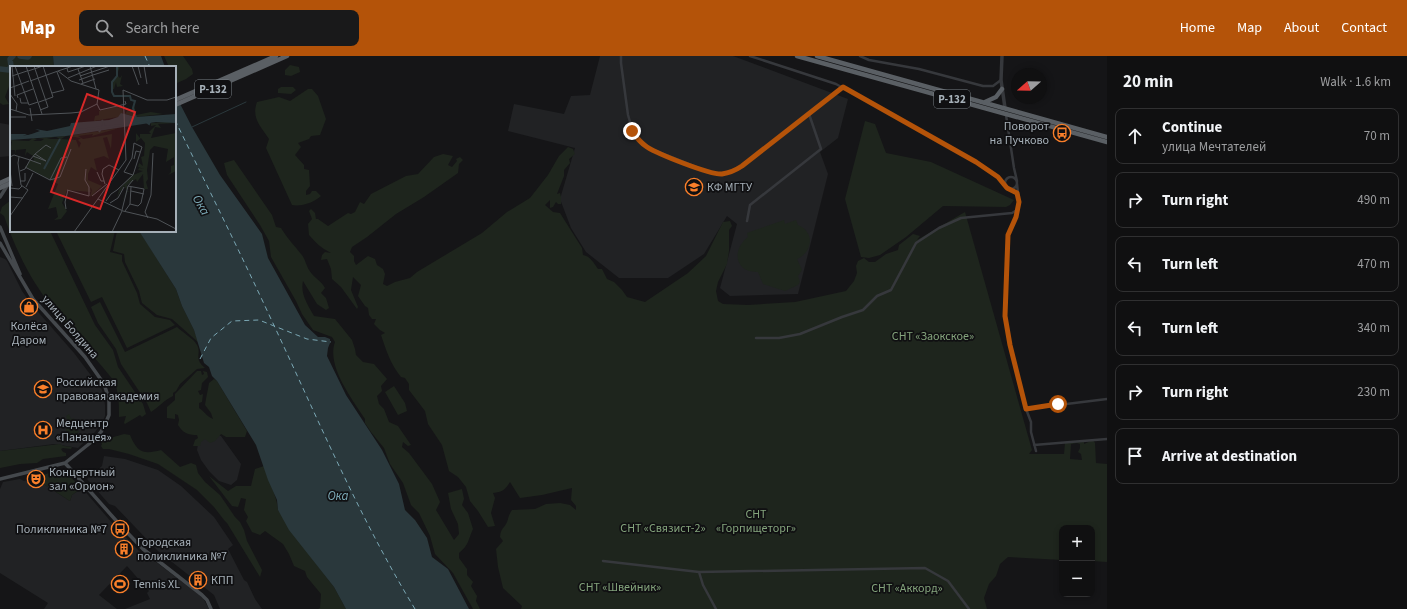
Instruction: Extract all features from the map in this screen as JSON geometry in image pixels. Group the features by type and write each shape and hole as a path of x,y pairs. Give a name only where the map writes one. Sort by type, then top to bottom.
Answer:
{"highway":[{"name":"Р-132","path":"176,105 249,71 276,56"},
{"name":"Р-132","path":"176,100 286,56"},
{"name":"Р-132","path":"797,56 1107,142"},
{"name":"Р-132","path":"817,56 1107,137"},
{"path":"984,102 996,97 1002,89"},
{"path":"1005,108 1006,115"},
{"path":"0,183 10,178"},
{"path":"0,188 9,183"}],"main road":[{"path":"0,197 9,183"},
{"path":"0,227 19,270 21,279"},
{"name":"улица Болдина","path":"0,479 66,463 94,440 106,422 109,407 107,392 104,384 85,357 33,299 1,245"},
{"path":"66,463 122,527 144,549 207,600 211,609"}],"street":[{"path":"621,56 620,63 628,115 633,132 646,146 709,172 721,174 731,172 742,166 843,87"},
{"path":"750,56 812,75 843,87 976,162 998,177 1007,188 1017,193 1018,197"},
{"path":"860,56 869,60 919,69 983,86 993,86 1001,80"},
{"path":"1002,56 1001,80 1005,108"},
{"path":"747,222 750,205 821,149 809,114"},
{"path":"1006,115 1018,197 1016,217 1008,235 1005,316 1010,345 1026,409 1031,422 1031,432 1036,451"},
{"path":"1005,185 1014,168"},
{"path":"998,177 1014,178 1017,183"},
{"path":"1012,190 1016,187 1017,183"},
{"path":"756,338 779,338 800,334 863,310 876,296 891,290 916,243 939,228 961,218 1012,214 1017,210"},
{"path":"1026,409 1081,401 1107,399"},
{"path":"1034,445 1107,439"},
{"path":"603,561 699,572 925,568 948,581 969,609"},
{"path":"699,572 703,585 716,609"}],"shaded area":[{"name":"КФ МГТУ","path":"600,56 733,56 848,99 838,138 820,152 828,174 798,294 730,296 720,288 737,224 727,216 704,254 668,278 619,278 586,252 571,228 560,199 575,148 508,131 514,104 564,114 571,96 590,95"},
{"path":"0,123 10,125 10,156 0,157"},
{"path":"0,257 7,261 22,291 32,305 74,353 102,390 105,405 105,416 103,421 95,432 78,448 54,444 0,451"},
{"path":"216,434 221,436 241,464 237,480 231,485 219,481 209,471 201,460 197,450 201,439"},
{"path":"104,456 125,459 158,470 181,486 214,517 233,545 228,549 244,580 247,582 255,599 262,609 220,609 214,595 158,551 115,506 109,504 87,479 102,466"},
{"path":"34,478 70,501 72,495 82,488 113,524 141,553 143,552 203,598 209,609 125,609 150,599 147,593 149,591 127,566 99,595 117,609 44,609 48,603 0,573 0,489 3,482 20,479 24,481"}],"green space":[{"path":"0,56 53,56 54,66 10,66 10,84 5,97 9,104 3,105 0,103"},
{"path":"164,56 183,56 192,69 193,74 177,83 176,66 169,66"},
{"path":"290,65 299,67 300,72 291,76 285,75 285,70"},
{"path":"281,87 293,87 296,90 291,94 278,93 278,89"},
{"path":"308,89 312,89 318,96 326,119 320,135 311,136 309,139 298,143 301,147 295,155 304,165 304,169 309,170 310,186 306,191 306,195 310,194 312,191 316,191 321,196 308,204 292,205 266,148 269,139 256,118 255,108 257,102 279,97 290,101"},
{"path":"865,121 875,124 886,153 931,162 1014,200 1006,207 943,206 906,237 880,255 869,258 861,257 845,199"},
{"path":"568,147 573,149 575,154 569,159 570,163 564,170 564,176 557,194 560,193 561,204 556,202 553,207 550,208 550,200 545,205 553,212 560,213 582,248 583,255 590,258 598,269 602,269 607,279 614,282 627,297 645,302 688,273 706,256 723,222 730,221 732,226 729,230 729,251 727,264 718,282 716,291 718,301 723,304 748,305 795,302 846,291 854,281 857,273 856,266 858,261 864,258 869,262 875,262 886,254 898,250 899,245 913,234 920,236 917,240 965,212 1032,450 1029,454 1064,454 1065,443 1084,442 1084,444 1093,440 1095,443 1096,463 1107,464 1107,562 1095,561 1095,525 1059,525 1059,560 1008,557 1000,564 996,576 989,584 984,598 987,609 521,609 522,606 503,588 498,567 496,549 503,541 500,537 501,531 512,510 535,509 546,504 560,503 570,505 576,510 576,506 571,500 572,488 542,495 520,498 510,482 503,490 493,493 495,498 491,513 495,526 488,527 470,501 466,487 458,477 449,471 442,445 428,424 425,411 409,390 409,384 405,378 401,377 397,372 387,352 381,335 385,333 374,324 376,319 372,319 369,315 368,308 358,296 361,285 353,277 351,290 358,307 357,309 341,287 332,279 331,269 327,259 321,260 322,255 325,252 331,253 319,245 309,235 308,224 312,219 309,211 311,209 315,213 316,219 328,226 348,213 351,214 355,212 360,202 364,204 371,194 406,176 418,174 434,157 443,154 453,156 448,165 452,167 457,161 456,159 460,157 463,160 459,164 458,173 424,197 396,214 352,247 350,252 354,256 356,265 368,256 375,259 377,265 383,269 385,274 383,284 387,286 410,278 417,272 482,233 507,212 530,198 548,175 559,156","holes":["1071,444 1080,444 1078,452 1081,454 1082,460 1070,459"]},
{"path":"234,160 272,215 276,227 281,228 303,256 310,272 325,288 321,293 326,298 329,308 326,310 317,304 303,281 302,286 304,295 314,316 335,319 352,340 356,355 363,362 374,364 387,379 381,386 382,391 377,396 379,404 384,409 389,422 398,426 411,445 408,446 403,442 402,447 409,453 432,484 440,502 436,510 454,540 459,534 458,524 451,509 448,493 462,489 464,499 462,505 468,513 473,529 467,545 459,553 459,558 467,569 467,575 473,582 471,586 477,596 476,601 480,609 473,609 453,573 435,554 430,536 419,513 411,505 403,483 390,464 384,448 365,423 365,419 348,393 337,372 333,351 335,342 332,337 313,330 302,314 271,257 269,241 227,175 224,163"},
{"path":"10,201 10,232 50,232 95,325 113,350 118,367 143,404 146,414 142,417 140,415 125,424 126,416 119,417 118,394 114,381 63,321 35,283 10,233 4,216 0,213 2,207"},
{"path":"784,220 785,224 796,220 798,225 807,232 810,242 806,252 797,259 802,270 798,276 800,282 798,285 785,291 763,284 758,272 744,269 738,260 739,248 748,237 747,233"},
{"path":"56,232 115,232 110,252 122,255 122,261 137,293 140,304 155,317 170,320 175,325 127,348 102,297 91,302"},
{"path":"117,232 140,232 176,289 199,343 172,319 157,315 142,303 139,291 125,262 124,254 113,251"},
{"path":"100,302 125,352 177,327 197,345 199,351 199,361 205,368 197,369 180,384 173,393 173,396 151,412 147,403 121,364 116,349 98,323 91,307"},
{"path":"197,371 201,371 202,375 204,374 203,371 207,372 208,377 202,383 201,390 198,391 200,395 203,394 202,402 199,403 199,408 213,419 211,413 205,405 209,383 214,379 217,381 247,431 245,437 226,437 221,434 215,441 210,443 205,439 201,442 200,446 193,446 195,440 198,438 197,435 188,434 182,430 178,425 178,415 175,414 175,419 167,418 167,407 175,400 175,394"},
{"path":"394,386 405,403 407,411 398,415 385,392"},
{"path":"69,414 71,419 74,418 79,432 74,436 68,436 65,427 69,425 66,416"},
{"path":"124,434 130,435 135,445 141,451 150,452 161,450 180,467 191,463 196,465 198,473 205,482 220,495 240,522 247,541 262,570 260,577 227,523 197,490 158,464 129,454 103,449 101,446 102,444 100,441"},
{"path":"60,444 72,447 71,449 61,449 66,453 66,456 43,459 37,463 20,464 0,468 0,451"},
{"path":"264,466 276,499 278,510 334,587 346,609 318,609 320,608 321,594 307,577 305,571 294,566 283,544 265,531 260,535 252,532 246,521 248,517 244,510 246,499 241,498 238,507 232,506 209,476 228,491 236,486 251,486 255,469"},
{"path":"55,471 70,477 82,488 72,495 70,501 34,478"}],"water":[{"path":"53,56 161,56 165,66 54,66"},
{"name":"Ока","path":"176,96 220,175 262,234 268,258 305,325 318,337 330,339 327,356 346,395 382,450 399,484 405,510 415,520 427,538 432,557 448,569 469,609 346,609 334,587 289,530 278,510 277,500 268,480 256,445 217,381 212,376 209,367 204,363 194,330 182,306 176,289 140,232 176,232"}],"waterway":[{"path":"11,66 10,59 13,56"},
{"path":"20,56 29,56"},
{"path":"0,69 9,70 10,68"},
{"path":"192,127 246,102"}],"ferry route":[{"path":"145,56 150,66"},
{"path":"176,122 357,503 375,539 415,609"},
{"path":"200,359 211,338 232,321 259,320 307,339 331,342"}],"place":[{"name":"Поворот на Пучково","path":"1062,133"},
{"name":"КФ МГТУ","path":"694,187"},
{"name":"Колёса Даром","path":"29,307"},
{"name":"Российская правовая академия","path":"43,389"},
{"name":"Медцентр «Панацея»","path":"43,430"},
{"name":"Концертный зал «Орион»","path":"36,479"},
{"name":"Поликлиника №7","path":"120,529"},
{"name":"Городская поликлиника №7","path":"124,549"},
{"name":"КПП","path":"198,580"},
{"name":"Tennis XL","path":"120,584"}],"route":[{"path":"632,131 640,141 651,149 709,172 723,174 731,172 742,166 756,156 843,87 976,162 998,177 1007,188 1017,193 1018,197 1019,202 1016,217 1008,235 1005,316 1010,345 1026,409 1058,404"}],"park label":[{"name":"СНТ «Заокское»","path":"933,336"},
{"name":"СНТ «Горпищеторг»","path":"756,521"},
{"name":"СНТ «Связист-2»","path":"663,528"},
{"name":"СНТ «Швейник»","path":"620,587"},
{"name":"СНТ «Аккорд»","path":"907,588"}]}
